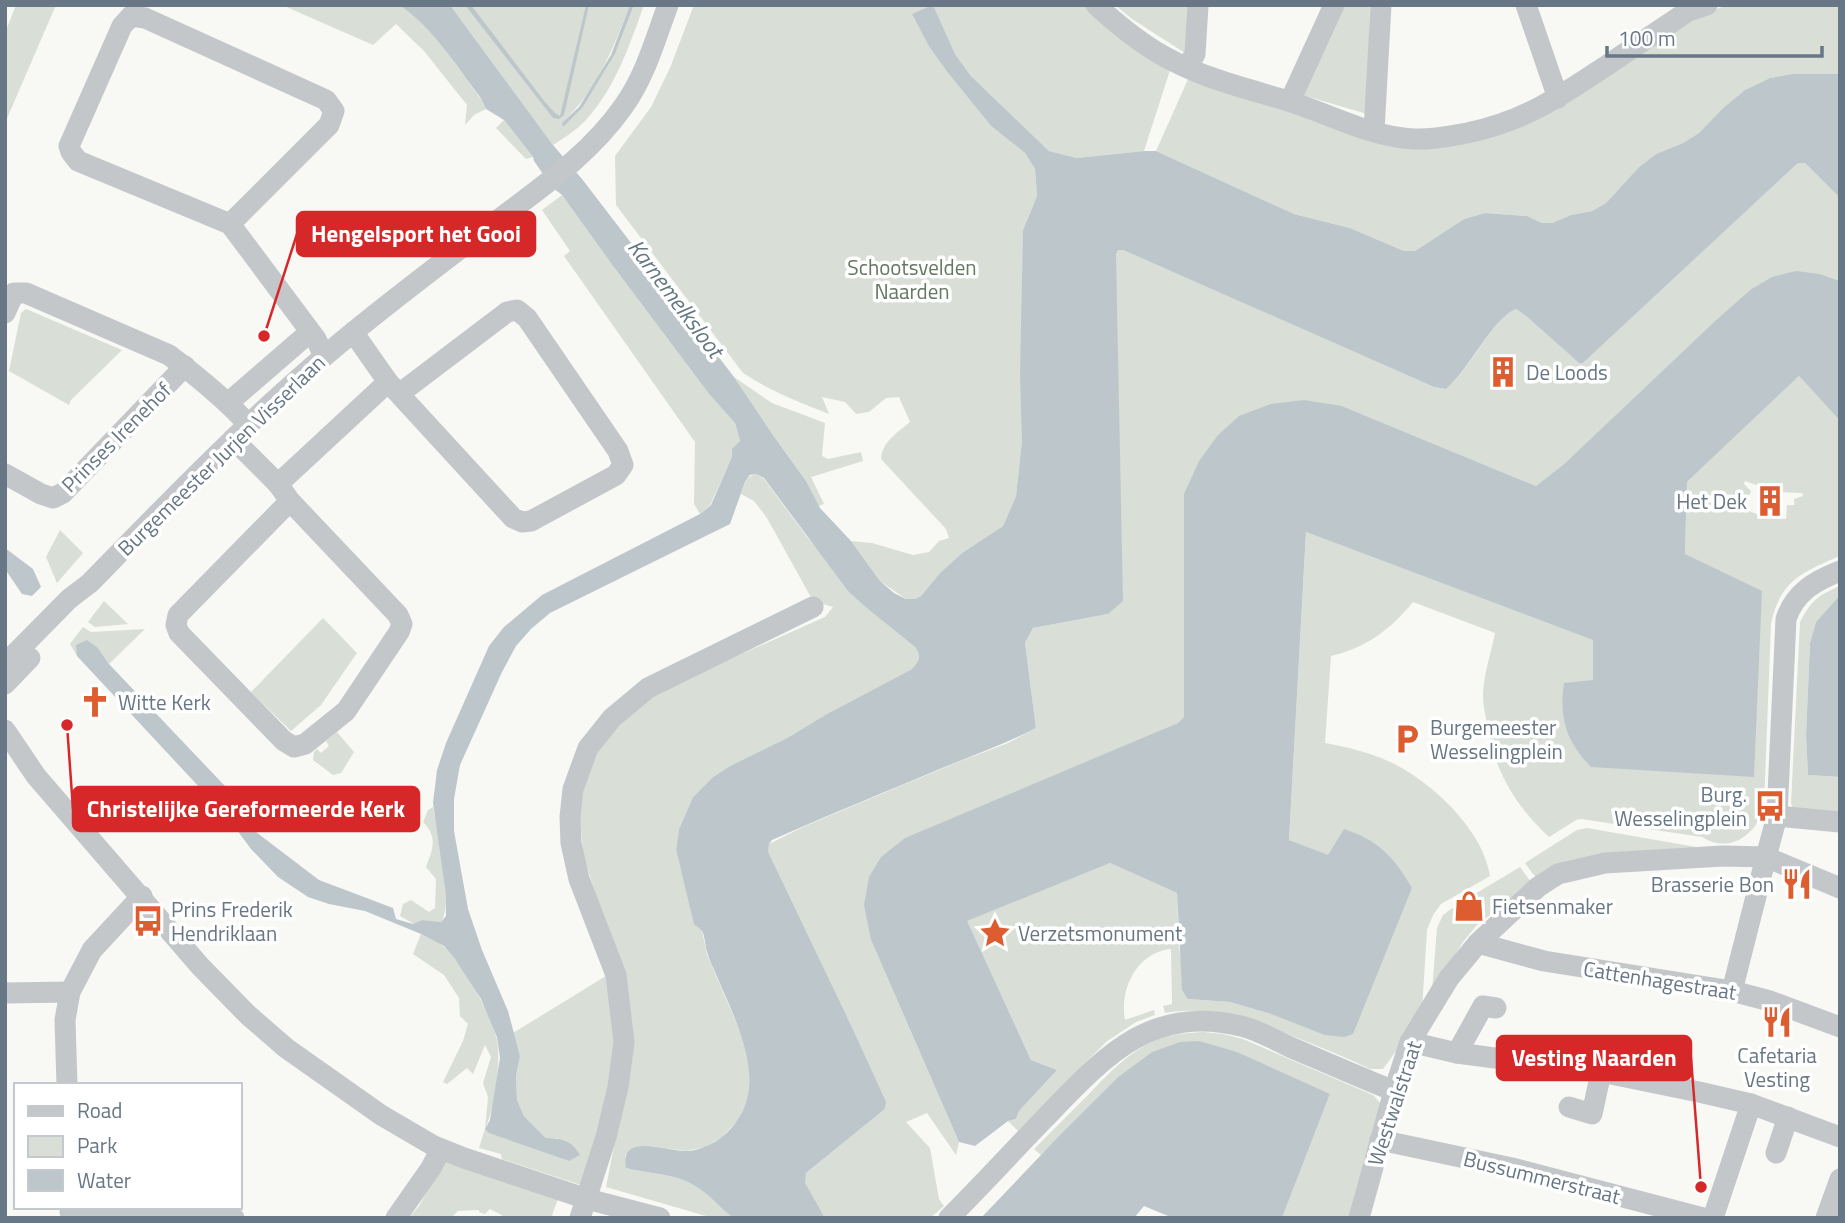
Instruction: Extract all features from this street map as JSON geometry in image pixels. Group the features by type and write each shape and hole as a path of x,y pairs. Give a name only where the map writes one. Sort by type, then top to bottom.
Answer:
{"street":[{"name":"Burgemeester Jurjen Visserlaan","path":"5,664 69,599 90,583 240,431 324,356 576,159 604,133 626,104 647,63 668,5"},
{"path":"1096,5 1153,50 1187,67 1228,84 1290,101 1374,131 1413,139 1452,136 1495,127 1522,116 1558,98 1688,11 1707,5"},
{"path":"1187,67 1195,54 1198,5"},
{"path":"1290,101 1335,5"},
{"path":"1374,131 1381,5"},
{"path":"1526,5 1558,98"},
{"path":"230,224 330,125 334,111 326,100 145,18 131,16 122,26 69,146 71,152 78,161 230,224 316,339 324,356"},
{"name":"Prinses Irenehof","path":"5,313 14,293 26,293 169,355 185,366 228,402 240,431 284,493 398,615 402,624 399,632 346,711 304,744 294,747 284,741 179,633 176,625 178,615 284,493"},
{"path":"284,493 328,438 393,388 507,312 517,310 527,318 611,440 623,465 616,475 530,521 522,522 513,518 393,388 353,332"},
{"name":"Burgemeester Jurjen Visserlaan","path":"228,402 310,332"},
{"name":"Prinses Irenehof","path":"5,474 53,498 63,493 185,366"},
{"path":"1732,991 1777,816 1786,619 1794,601 1806,588 1840,571"},
{"name":"Burgemeester Jurjen Visserlaan","path":"5,684 64,620 90,583"},
{"path":"584,1208 606,1137 618,1087 624,1042 615,975 579,879 571,843 573,789 588,748 612,718 648,688 813,607"},
{"path":"5,730 36,776 200,966 248,1015 286,1048 381,1115 441,1149 584,1208 660,1218"},
{"path":"1777,816 1840,822"},
{"name":"Westwalstraat","path":"1359,1218 1410,1042 1449,978 1478,943 1538,887 1558,874 1605,863 1723,856 1766,857"},
{"path":"1766,857 1840,888"},
{"path":"67,1083 65,1020 70,992 92,950 142,896"},
{"name":"Cattenhagestraat","path":"1478,943 1544,961 1732,991 1770,1001 1840,1027"},
{"path":"5,993 70,992"},
{"path":"1457,1053 1483,1006 1496,1008"},
{"path":"949,1218 1085,1076 1134,1038 1164,1026 1209,1020 1244,1027 1394,1091"},
{"path":"1410,1042 1457,1053 1601,1072 1699,1092 1751,1104 1840,1137"},
{"path":"1569,1107 1592,1114 1601,1072"},
{"path":"1713,1218 1751,1104"},
{"path":"1776,1153 1788,1117"},
{"name":"Bussummerstraat","path":"1380,1140 1512,1168 1703,1218"},
{"path":"396,1218 441,1149"},
{"path":"1826,1218 1840,1179"},
{"path":"70,1212 203,1210 234,1218"}],"green space":[{"path":"16,5 56,5 5,123 5,33"},
{"path":"282,5 399,5 433,35 486,109 474,115 465,125 467,105 424,51 396,24 373,45"},
{"path":"450,5 630,5 594,83 562,123 583,107 615,54 634,5 644,5 620,67 604,96 584,122 553,145"},
{"name":"Schootsvelden Naarden","path":"694,5 1089,5 1172,64 1144,151 1077,158 1049,151 971,76 955,54 933,6 930,48 991,126 1025,153 1035,169 1037,196 1023,230 1022,440 1016,496 1003,526 962,553 915,599 906,599 880,581 851,541 872,543 913,555 929,552 939,541 949,538 946,529 881,459 887,443 910,422 899,397 886,398 869,412 856,414 845,402 822,397 829,414 774,391 743,373 616,205 615,156 651,107 670,68"},
{"path":"1115,5 1192,5 1185,53 1132,19"},
{"path":"1337,5 1370,5 1367,114 1299,94"},
{"path":"1729,5 1839,5 1840,74 1792,74 1770,78 1745,90 1699,133 1656,154 1639,167 1606,203 1592,211 1571,215 1552,223 1542,223 1527,216 1485,213 1464,219 1415,251 1404,251 1350,228 1294,214 1156,151 1189,77 1451,142 1706,12"},
{"path":"504,120 533,157 526,159 496,128"},
{"path":"1799,162 1805,163 1840,198 1840,281 1820,274 1750,290 1564,464 1536,486 1342,406 1184,717 1178,723 1093,760 871,940 959,1142 956,1155 927,1113 906,1122 930,1148 939,1199 944,1206 930,1218 825,1218 804,1183 806,1173 880,1113 885,1102 851,1025 767,852 769,844 805,826 1008,743 1036,728 1025,643 1033,628 1108,614 1118,250 1434,387 1446,389 1464,370 1498,323 1516,309 1579,363 1583,363"},
{"path":"562,195 709,394 735,423 740,441 710,505 700,514 694,504 695,442 564,256 570,251 542,210"},
{"path":"26,309 122,350 69,405 9,371 21,313"},
{"path":"1799,376 1840,421 1840,556 1795,580 1780,597 1775,609 1771,624 1764,807 1748,834 1731,843 1722,844 1702,837 1581,819 1549,837 1515,798 1493,753 1483,689 1495,633 1413,602 1396,621 1367,643 1331,656 1325,743 1388,761 1437,793 1466,824 1477,841 1486,859 1490,876 1441,904 1433,915 1427,930 1422,1010 1412,1029 1383,1069 1370,1069 1248,1020 1199,1011 1165,1013 1163,1006 1172,1004 1171,949 1149,957 1140,965 1133,974 1125,996 1125,1020 1154,1010 1155,1015 1136,1022 1106,1042 1018,1131 1008,1121 1016,1119 1019,1111 1057,1070 1031,1060 966,921 1110,863 1177,893 1179,949 1188,999 1230,1002 1271,1014 1328,856 1289,840 1306,532 1594,640 1593,680 1569,736 1685,554 1687,482","holes":["1745,481 1776,492 1802,493 1803,496 1794,499 1794,505 1787,505 1786,519 1762,516 1744,509 1751,491 1744,484"]},
{"path":"734,377 772,403 825,423 822,456 828,459 861,452 863,461 811,477 824,504 818,506 806,481"},
{"path":"756,474 764,479 807,537 869,610 915,647 919,656 912,669 713,777 693,797 679,829 676,850 690,902 702,931 707,955 745,1043 750,1072 748,1098 739,1119 722,1137 705,1147 686,1151 651,1146 625,1155 626,1168 687,1182 705,1193 733,1218 713,1218 606,1187 633,1049 632,1020 583,854 580,815 585,777 601,744 620,721 649,697 825,617 833,607 813,601 767,518 754,501 741,494 744,484"},
{"path":"60,530 83,553 57,583 46,557"},
{"path":"1840,586 1840,595 1816,622 1810,643 1806,735 1808,775 1840,777 1840,813 1793,809 1791,803 1800,622 1816,600"},
{"path":"104,601 128,624 95,627 88,622"},
{"path":"323,618 357,653 321,705 291,731 251,692"},
{"path":"83,627 91,632 145,629 109,664 98,648 77,645 77,656 70,644"},
{"path":"337,732 354,752 341,773 333,775 313,760 314,752 317,749 321,753 329,746 326,741"},
{"path":"433,807 446,884 445,913 441,922 422,920 414,924 400,916 403,904 411,900 429,912 435,908 436,879 426,867 432,849 432,838 423,822 428,810"},
{"path":"1587,828 1702,848 1536,878 1525,863 1577,830"},
{"path":"1520,867 1531,882 1476,926 1432,991 1437,928 1443,915"},
{"path":"421,934 442,945 451,954 468,977 494,1030 498,1049 498,1073 492,1110 485,1129 488,1097 483,1083 491,1057 485,1045 473,1074 467,1068 447,1084 443,1082 463,1041 468,1024 460,1016 459,998 444,975 413,954"},
{"path":"606,976 614,1012 614,1067 584,1186 502,1159 501,1154 479,1148 485,1129 569,1161 558,1138 546,1138 524,1116 517,1100 516,1076 520,1056 513,1033"},
{"path":"1203,1032 1243,1039 1373,1095 1381,1104 1351,1218 1282,1218 1330,1094 1117,1078 1041,1155 1034,1149 1105,1077 1133,1053 1165,1037"},
{"path":"452,1159 558,1199 552,1215 554,1218 507,1218 490,1209 485,1214 479,1210 458,1211 451,1218 409,1218 419,1206 444,1162"}],"water":[{"path":"399,5 450,5 553,145 734,377 806,481 820,508 851,541 880,581 906,599 921,596 940,573 962,553 1003,526 1016,496 1022,440 1020,375 1023,230 1037,196 1035,169 1025,153 991,126 930,48 912,14 933,5 955,54 971,76 1049,151 1077,158 1156,151 1294,214 1350,228 1404,251 1415,251 1464,219 1485,213 1527,216 1542,223 1552,223 1571,215 1592,211 1606,203 1639,167 1656,154 1699,133 1745,90 1770,78 1792,74 1840,74 1840,198 1805,163 1798,163 1583,363 1579,363 1516,309 1498,323 1455,381 1446,389 1434,387 1118,250 1123,601 1108,614 1033,628 1025,643 1036,728 794,830 769,844 768,852 886,1102 880,1113 806,1173 805,1183 825,1218 733,1218 705,1193 687,1182 626,1168 629,1150 636,1147 689,1151 715,1142 739,1118 747,1099 747,1056 733,1013 709,957 703,933 694,924 676,850 679,829 693,797 713,777 912,669 919,656 915,647 848,591 764,478 756,474 750,475 730,524 550,613 531,629 516,646 502,672 460,765 454,799 454,831 468,909 508,1011 520,1056 516,1076 517,1100 524,1116 546,1138 566,1141 574,1146 580,1155 569,1161 489,1133 485,1129 490,1120 500,1058 497,1037 481,999 444,946 365,911 308,897 278,877 251,849 228,818 77,656 76,645 87,640 98,648 109,664 242,804 252,829 319,880 393,908 396,919 413,924 422,920 441,922 446,916 446,895 433,803 437,770 446,743 489,646 504,627 542,595 700,514 711,505 732,457 732,449 740,441 735,423 709,394 504,120 486,109 480,97 433,35"},
{"path":"465,5 471,5 545,102 560,116 586,5 589,5 564,115 559,119 553,118"},
{"path":"630,5 634,5 615,54 583,107 563,127 562,123 579,107 611,55"},
{"path":"1796,271 1820,274 1840,281 1840,421 1799,376 1687,482 1685,554 1762,591 1754,777 1591,767 1576,748 1566,728 1563,696 1564,683 1593,680 1593,640 1306,532 1289,840 1328,855 1344,829 1356,833 1384,851 1399,867 1412,888 1353,1034 1344,1037 1325,1035 1271,1014 1230,1002 1188,999 1182,990 1177,893 1110,863 967,921 1031,1060 1057,1070 1019,1111 1016,1119 1008,1121 975,1146 959,1142 871,940 864,905 869,877 881,857 905,838 1178,723 1184,717 1184,494 1199,461 1218,435 1239,416 1271,404 1304,400 1342,406 1536,486 1564,464 1750,290 1772,277"},
{"path":"5,548 33,569 41,587 32,596 22,594 5,569"},
{"path":"1840,595 1840,777 1808,775 1806,735 1810,643 1816,622"},
{"path":"1199,1041 1237,1052 1330,1094 1282,1218 1173,1218 1144,1206 1134,1218 981,1218 1117,1078 1152,1052 1180,1042"}],"place":[{"name":"Hengelsport het Gooi","path":"264,336"},
{"name":"De Loods","path":"1503,372"},
{"name":"Het Dek","path":"1770,501"},
{"name":"Witte Kerk","path":"95,702"},
{"name":"Christelijke Gereformeerde Kerk","path":"67,725"},
{"name":"Burgemeester Wesselingplein","path":"1407,739"},
{"name":"Burg. Wesselingplein","path":"1770,806"},
{"name":"Brasserie Bon","path":"1797,884"},
{"name":"Fietsenmaker","path":"1469,906"},
{"name":"Prins Frederik Hendriklaan","path":"148,921"},
{"name":"Verzetsmonument","path":"995,933"},
{"name":"Cafetaria Vesting","path":"1777,1022"},
{"name":"Vesting Naarden","path":"1701,1187"}],"water label":[{"name":"Karnemelksloot","path":"676,298"}]}
